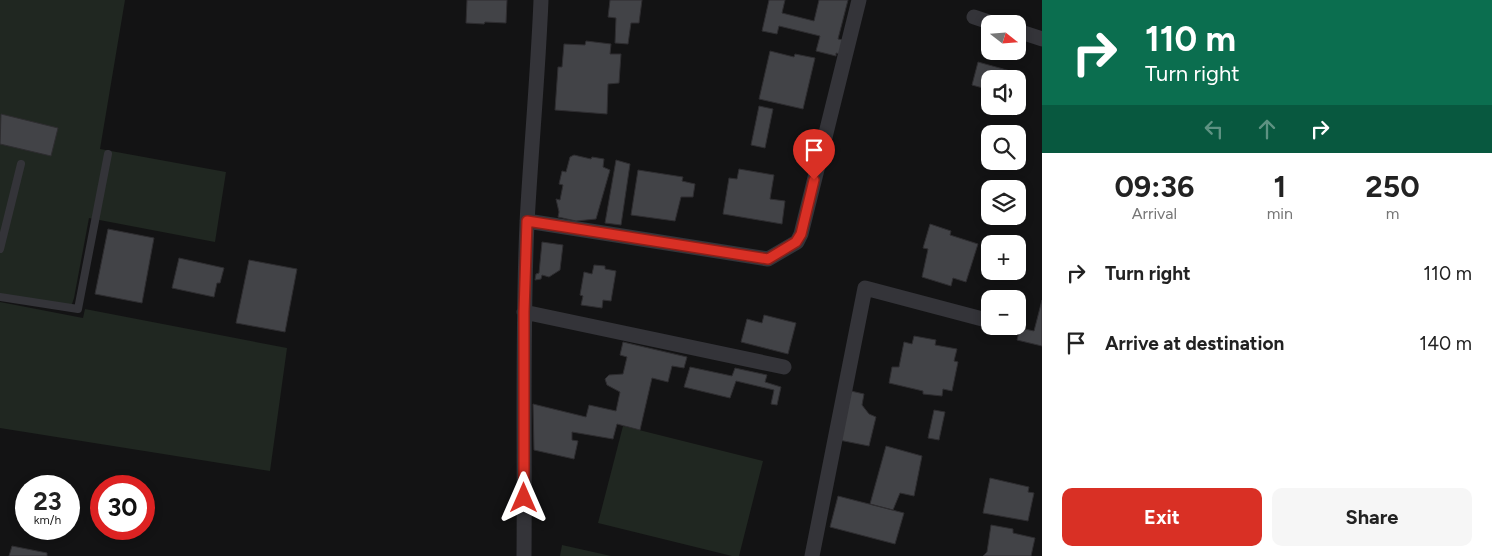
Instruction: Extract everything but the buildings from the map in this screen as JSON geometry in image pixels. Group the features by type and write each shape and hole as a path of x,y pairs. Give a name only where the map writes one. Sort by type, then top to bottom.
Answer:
{"street":[{"path":"524,556 524,312 527,221 539,56 541,0"},
{"path":"527,221 768,259 796,242 801,234 859,0"},
{"path":"974,17 981,19"},
{"path":"1026,34 1042,39"},
{"path":"812,556 865,288 981,318"},
{"path":"524,312 784,367"}],"lane":[{"path":"0,297 78,309 108,154"},
{"path":"0,249 20,164"}],"shaded area":[{"path":"0,0 125,0 100,149 226,172 215,242 89,218 71,307 0,295"},
{"path":"0,302 83,318 85,309 287,348 270,471 0,428"},
{"path":"623,426 763,461 739,556 732,556 598,523"},
{"path":"562,545 611,556 560,556"}],"route":[{"path":"524,498 524,312 527,221 768,259 796,242 801,234 814,180"}]}
